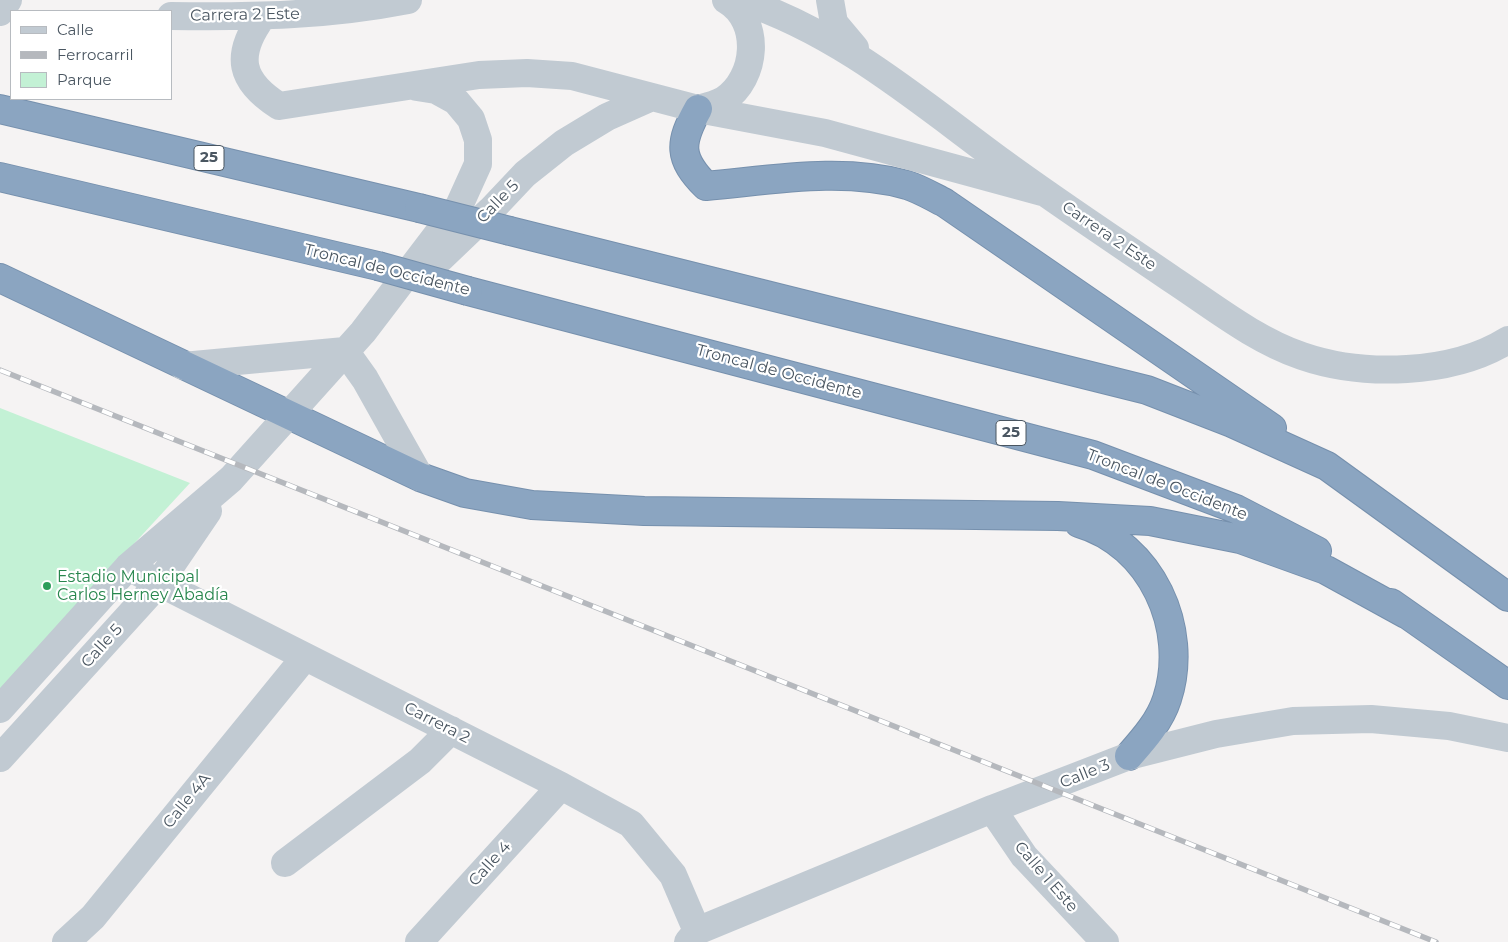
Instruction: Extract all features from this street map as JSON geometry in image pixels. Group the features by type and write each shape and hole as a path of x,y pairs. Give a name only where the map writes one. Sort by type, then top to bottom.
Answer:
{"highway":[{"name":"25","path":"0,109 419,208 1147,390 1232,423 1327,466 1508,597"},
{"path":"698,110 686,132 684,144 686,158 692,172 706,186 813,176 859,176 908,186 952,208 1327,466"},
{"name":"Troncal de Occidente","path":"0,177 378,266 1093,455 1236,510 1324,555 1508,685"},
{"path":"0,278 420,477 465,494 532,505 644,512 1058,516 1150,521 1240,539 1326,570 1406,614"},
{"path":"1058,516 1091,526 1121,544 1145,568 1162,598 1172,630 1174,665 1167,699 1152,730 1130,756"}],"street":[{"path":"0,12 8,0"},
{"name":"Carrera 2 Este","path":"172,16 262,17 323,7 408,0"},
{"path":"698,110 724,100 743,80 752,54 748,27 733,4 726,0"},
{"name":"Carrera 2 Este","path":"740,0 809,28 864,60 1042,192 1252,333 1302,356 1348,368 1405,370 1452,362 1508,340"},
{"path":"830,0 834,23 864,60"},
{"path":"262,17 249,35 244,60 248,76 259,94 279,106 479,75 527,73 572,76 698,110 825,133 1042,192"},
{"name":"Calle 5","path":"354,342 459,206 478,164 478,140 471,118 456,101 436,90 417,86 391,89"},
{"name":"Calle 5","path":"0,758 159,583 231,479 354,342 491,210 525,174 564,143 598,122 652,97"},
{"path":"183,366 354,342 365,379 420,477"},
{"name":"Calle 5","path":"0,709 128,567 231,479"},
{"name":"Carrera 2","path":"128,567 452,730 631,824 673,874 693,937"},
{"name":"Calle 4A","path":"66,942 93,917 305,657"},
{"name":"Calle 3","path":"693,937 992,809 1130,756 1216,734 1293,722 1381,720 1449,726 1508,738"},
{"path":"285,863 420,761 452,730"},
{"name":"Calle 4","path":"419,942 561,786"},
{"name":"Calle 1 Este","path":"992,809 1024,856 1101,941"}],"green space":[{"name":"Estadio Municipal Carlos Herney Abadía","path":"0,408 190,483 0,689"}],"railway":[{"path":"0,370 1436,942"}],"place":[{"name":"Estadio Municipal Carlos Herney Abadía","path":"47,586"}]}
